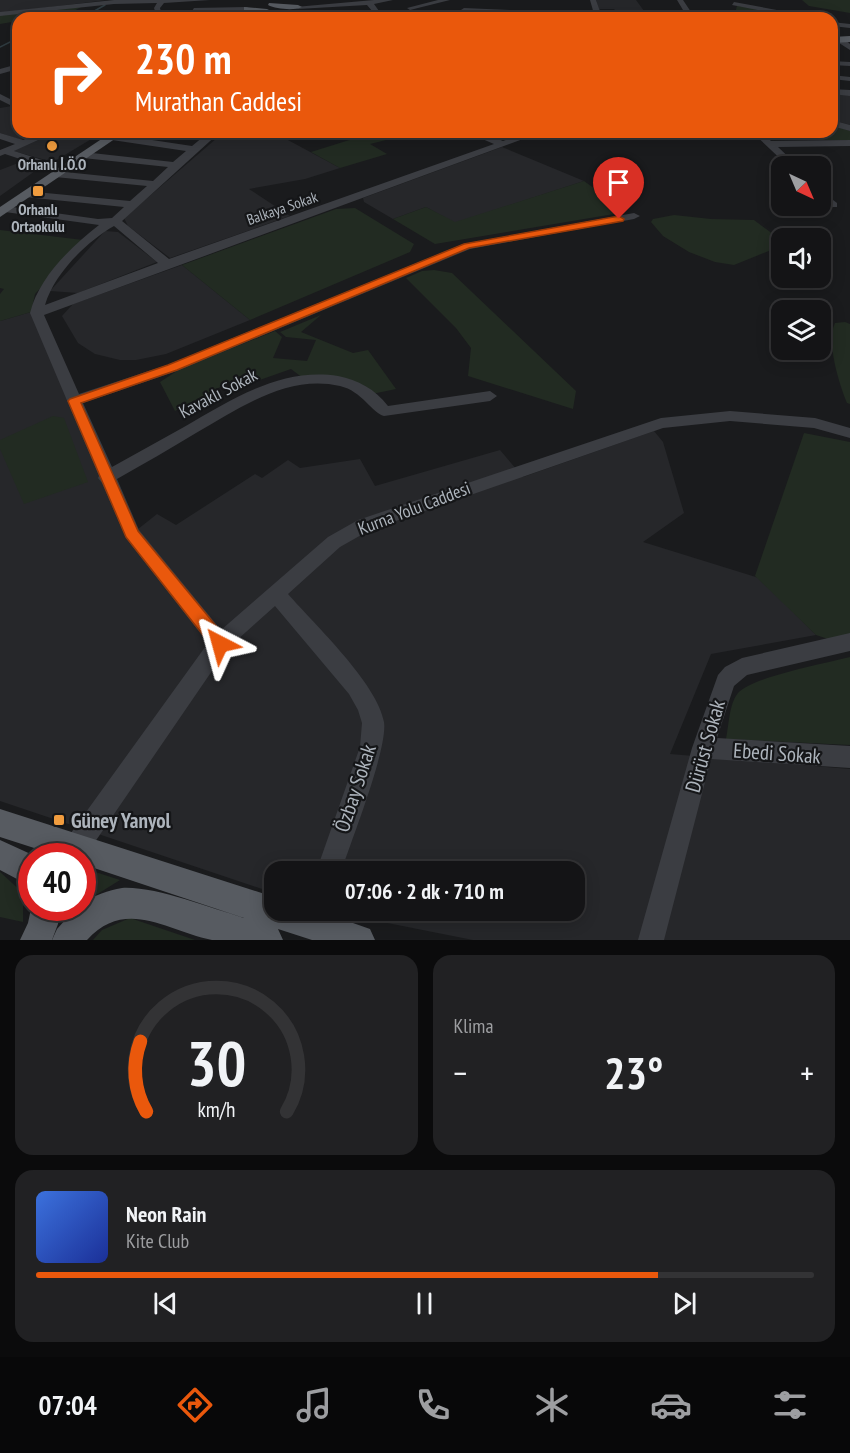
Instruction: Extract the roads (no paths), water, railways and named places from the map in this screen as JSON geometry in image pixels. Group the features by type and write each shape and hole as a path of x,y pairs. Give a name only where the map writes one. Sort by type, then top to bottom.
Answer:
{"main road":[{"path":"267,8 301,3"},
{"path":"267,8 281,8 301,3"},
{"path":"2,209 54,170 107,138"},
{"path":"2,209 26,194 54,170 83,155 108,138"},
{"path":"0,823 67,843"},
{"path":"96,852 264,902"},
{"path":"0,855 18,863"},
{"path":"52,930 87,917 109,904 126,902 147,905 267,940"},
{"path":"320,921 359,940"}],"street":[{"path":"19,12 114,2 207,0"},
{"path":"301,3 346,5 390,0"},
{"path":"410,8 447,0"},
{"path":"469,0 464,10 500,12"},
{"path":"680,0 688,12"},
{"path":"731,12 741,0"},
{"path":"760,9 774,0"},
{"path":"189,1 191,10 267,8"},
{"path":"796,12 807,7"},
{"path":"675,8 697,8"},
{"path":"720,9 731,12 760,9 775,12"},
{"path":"0,136 22,144"},
{"path":"3,152 36,138"},
{"path":"135,138 193,149"},
{"path":"207,138 115,221 97,233 59,272 41,293 37,313 106,478 132,533 220,644"},
{"path":"487,138 503,144"},
{"name":"Balkaya Sokak","path":"37,313 520,138"},
{"path":"763,138 782,156"},
{"path":"769,144 850,143"},
{"path":"3,152 54,170 156,184"},
{"path":"83,155 175,165"},
{"path":"26,194 133,205"},
{"path":"2,209 98,222 115,221"},
{"path":"74,401 172,368 467,246 634,216"},
{"path":"115,221 123,230 167,264"},
{"name":"Kavaklı Sokak","path":"106,478 253,394 285,383 317,378 338,381 366,392 377,400 384,411 490,396"},
{"name":"Kurna Yolu Caddesi","path":"79,843 134,762 220,644 334,542 364,525 641,428 676,420 713,416 815,423 850,433"},
{"name":"Özbay Sokak","path":"276,593 356,687 368,707 373,723 371,747 332,861"},
{"name":"Dürüst Sokak","path":"651,940 703,748 725,681 732,673 759,662 850,642"},
{"name":"Ebedi Sokak","path":"703,748 850,757"}],"waterway":[{"path":"93,12 105,5"},
{"path":"0,47 12,41"}],"place":[{"name":"Orhanlı İ.Ö.O","path":"52,146"},
{"name":"Orhanlı Ortaokulu","path":"38,191"},
{"name":"Güney Yanyol","path":"59,820"}]}
